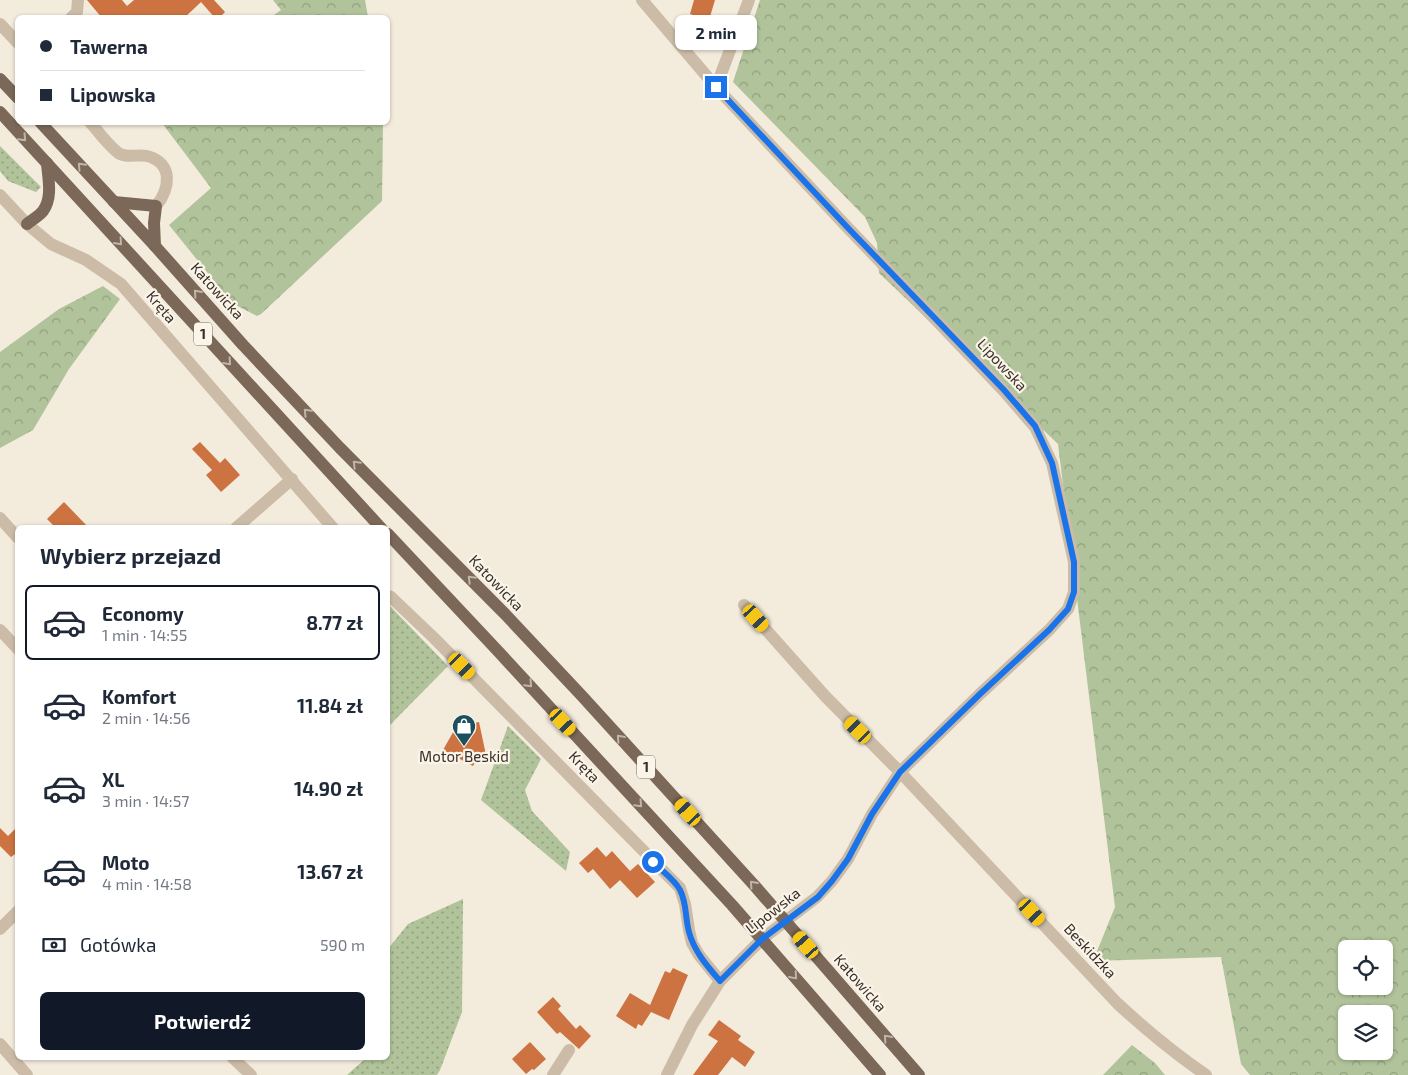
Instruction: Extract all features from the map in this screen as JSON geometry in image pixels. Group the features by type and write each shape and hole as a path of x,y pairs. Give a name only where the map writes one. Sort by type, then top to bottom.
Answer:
{"main road":[{"path":"0,79 15,95"},
{"name":"1","path":"0,112 379,525"},
{"name":"Katowicka","path":"43,125 155,246 243,345 327,434 550,662 785,921 919,1075"},
{"path":"27,224 43,210 48,200 47,163"},
{"path":"114,202 156,206 154,223 155,246"},
{"name":"1","path":"390,536 496,648 762,939 880,1075"}],"street":[{"path":"74,15 77,12 78,0"},
{"name":"Lipowska","path":"642,0 716,87 1004,390 1035,426 1052,463 1074,562 1074,592 1068,609 1049,630 900,772 872,814 848,859 832,881 818,897 762,939 720,981 692,1025 666,1075"},
{"path":"716,87 749,0"},
{"path":"0,24 15,40"},
{"path":"93,125 119,153 127,156 148,156 164,169 167,178 167,188 164,196 156,206"},
{"name":"Kręta","path":"0,195 27,224 51,244 86,260 121,284 330,525"},
{"path":"239,525 292,479"},
{"path":"0,518 15,535"},
{"name":"Kręta","path":"390,596 434,638 680,888 692,943 720,981"},
{"path":"744,606 825,696 900,772"},
{"path":"0,630 15,646"},
{"name":"Beskidzka","path":"900,772 1117,1003 1148,1032 1206,1075"},
{"path":"0,929 15,914"},
{"path":"0,1044 28,1075"},
{"path":"553,1075 569,1050"},
{"path":"235,1060 251,1075"}],"green space":[{"path":"273,0 365,0 368,15 274,15 281,10"},
{"path":"760,0 1408,0 1408,1075 1250,1075 1241,1064 1221,957 1093,961 1115,907 1058,444 879,273 877,243 865,217 733,82"},
{"path":"164,125 383,125 382,201 257,316 232,303 169,225 211,188"},
{"path":"0,146 41,187 36,192 8,181 0,171"},
{"path":"103,286 120,299 69,369 33,430 0,448 0,352 59,309"},
{"path":"390,606 448,666 390,725"},
{"path":"508,726 541,759 525,790 532,811 570,852 566,871 481,800"},
{"path":"463,899 462,1012 440,1070 437,1075 347,1075 364,1060 390,1060 390,946 408,924"},
{"path":"1132,1045 1155,1063 1165,1075 1103,1075"}],"building":[{"path":"87,0 122,0 127,6 134,0 214,0 225,12 222,15 212,15 201,2 187,15 100,15"},
{"path":"694,0 715,0 709,20 690,14"},
{"path":"200,442 220,463 225,458 240,475 221,492 206,475 212,470 192,449"},
{"path":"64,502 86,525 53,525 47,519"},
{"name":"Motor Beskid","path":"479,722 486,755 478,757 473,766 443,750 456,727"},
{"path":"0,828 8,836 15,829 15,854 11,857 0,846"},
{"path":"597,847 606,857 612,851 630,871 638,864 655,882 637,898 620,880 610,889 593,869 588,873 579,863"},
{"path":"673,968 688,975 669,1020 651,1012 642,1026 638,1024 636,1029 616,1016 630,993 650,1005 665,971 670,973"},
{"path":"553,997 561,1006 558,1009 576,1029 580,1025 591,1036 579,1049 560,1032 557,1034 537,1012"},
{"path":"719,1020 741,1036 738,1040 755,1052 745,1067 732,1057 718,1075 693,1075 718,1041 708,1035"},
{"path":"530,1042 546,1059 534,1070 532,1069 526,1074 512,1059"}],"place":[{"name":"Motor Beskid","path":"464,747"}],"route":[{"path":"653,862 680,888 692,943 720,981 762,939 818,897 848,859 872,814 900,772 1049,630 1068,609 1074,592 1074,562 1052,463 1035,426 1004,390 716,87"}]}
